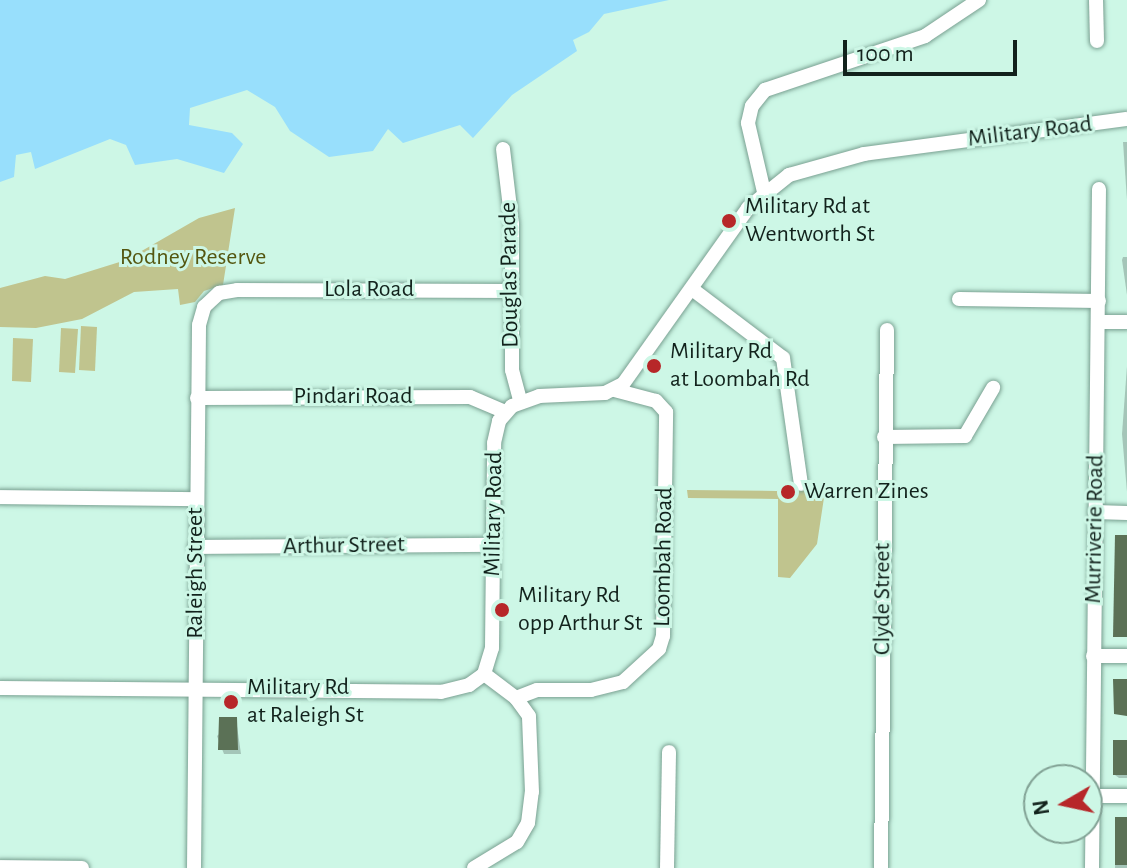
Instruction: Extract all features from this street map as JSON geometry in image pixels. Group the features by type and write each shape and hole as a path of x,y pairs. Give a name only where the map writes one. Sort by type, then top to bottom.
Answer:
{"street":[{"path":"764,192 748,123 752,106 765,90 925,36 979,0"},
{"path":"1096,0 1097,41"},
{"name":"Military Road","path":"614,390 764,192 802,169 843,158 1127,119"},
{"name":"Douglas Parade","path":"503,149 512,224 512,370 520,400"},
{"name":"Murriverie Road","path":"1093,764 1099,189"},
{"path":"692,289 783,358 801,484"},
{"name":"Lola Road","path":"226,291 511,291"},
{"name":"Raleigh Street","path":"194,868 195,547 200,315 208,301 226,291"},
{"path":"959,299 1099,301"},
{"path":"1098,322 1127,322"},
{"name":"Clyde Street","path":"881,868 887,330"},
{"path":"884,437 965,436 993,388"},
{"path":"505,412 520,400 614,390"},
{"name":"Loombah Road","path":"516,698 530,691 591,690 623,682 659,649 663,636 666,412 656,401 614,390"},
{"name":"Pindari Road","path":"197,398 458,396 489,402 505,412"},
{"name":"Military Road","path":"484,674 493,642 494,443 505,412"},
{"path":"0,497 196,499"},
{"path":"1095,512 1127,513"},
{"name":"Arthur Street","path":"195,547 493,545"},
{"path":"1093,656 1127,656"},
{"path":"0,688 441,692 469,685 484,674 516,698 529,716 533,733 528,823 517,842 474,868"},
{"path":"667,868 669,752"},
{"path":"1103,796 1127,796"},
{"name":"Murriverie Road","path":"1092,844 1092,868"},
{"path":"0,867 82,868"}],"green space":[{"name":"Rodney Reserve","path":"235,208 223,285 204,291 195,302 180,305 178,289 134,292 82,319 36,328 0,327 0,288 45,276 65,279 126,260 199,218"},
{"path":"81,326 97,327 95,371 79,370"},
{"path":"61,328 78,329 75,373 59,372"},
{"path":"13,338 33,339 31,382 12,381"},
{"path":"789,481 795,487 825,491 817,544 790,578 778,577 778,499 688,498 687,490 777,491"}],"water":[{"path":"0,0 669,0 604,14 589,32 573,40 577,51 512,95 473,138 460,125 403,143 388,129 373,151 329,157 290,131 275,107 247,90 190,108 189,125 232,133 243,144 224,173 177,159 135,165 126,145 110,139 35,169 31,152 16,155 14,177 0,182"}],"building":[{"path":"1115,535 1127,535 1127,637 1113,637"},
{"path":"1113,679 1127,679 1127,716 1114,714"},
{"path":"219,717 237,717 238,750 218,750"},
{"path":"1113,740 1127,740 1127,775 1113,775"},
{"path":"1115,817 1127,817 1127,865 1115,865"}],"place":[{"name":"Military Rd at Wentworth St","path":"729,221"},
{"name":"Military Rd at Loombah Rd","path":"654,366"},
{"name":"Warren Zines","path":"788,492"},
{"name":"Military Rd opp Arthur St","path":"502,610"},
{"name":"Military Rd at Raleigh St","path":"231,702"}]}
